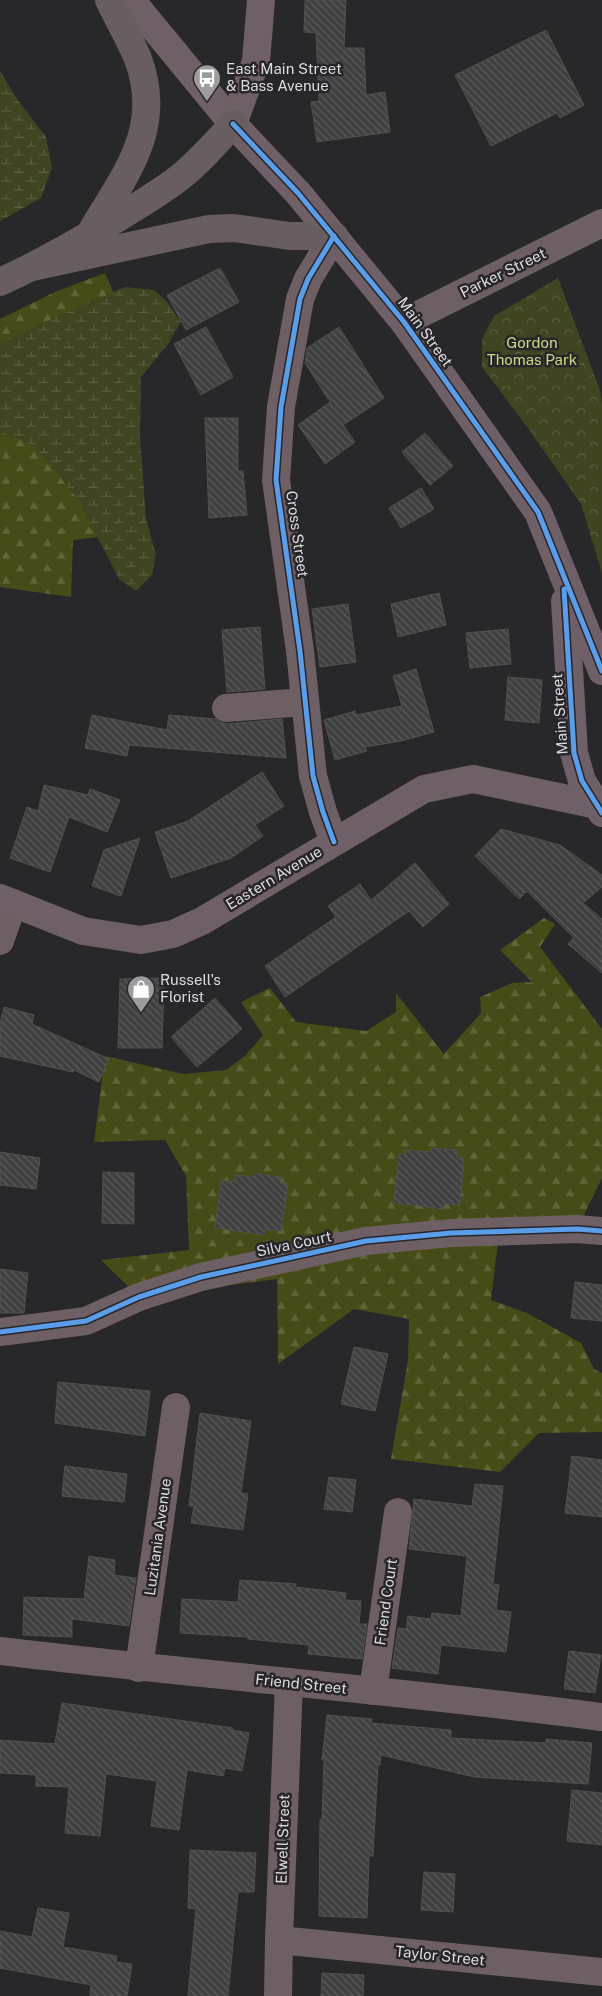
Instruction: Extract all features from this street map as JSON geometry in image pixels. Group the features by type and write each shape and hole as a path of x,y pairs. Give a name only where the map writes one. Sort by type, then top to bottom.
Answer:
{"highway":[{"path":"89,236 132,164 145,129 147,111 146,86 138,58 109,0"},
{"path":"0,282 89,236 152,197 208,152 234,124"},
{"path":"32,267 209,229 234,228 290,236 334,236"}],"main road":[{"name":"Main Street","path":"131,0 234,124 298,193 404,322 538,512 602,671"},
{"path":"234,124 256,61 261,0"},
{"name":"Main Street","path":"563,577 574,753 582,781 600,809"},
{"name":"Eastern Avenue","path":"7,900 83,931 141,940 149,939 173,934 202,921 424,789 472,779 600,809"}],"street":[{"name":"Parker Street","path":"404,322 602,223"},
{"name":"Cross Street","path":"334,236 308,279 300,298 281,407 276,480 291,577 313,776 334,842"},
{"path":"226,708 305,702"},
{"path":"0,941 7,900"},
{"name":"Silva Court","path":"0,1332 86,1321 139,1297 201,1277 366,1241 451,1233 577,1229 602,1232"},
{"name":"Luzitania Avenue","path":"139,1668 176,1407"},
{"name":"Friend Court","path":"373,1691 398,1512"},
{"name":"Friend Street","path":"0,1652 602,1717"},
{"name":"Elwell Street","path":"278,1996 278,1940 289,1682"},
{"name":"Taylor Street","path":"278,1940 602,1972"}],"green space":[{"path":"0,71 17,99 46,137 52,168 41,198 0,221"},
{"path":"105,273 115,296 98,537 73,540 71,597 0,587 0,319 57,291"},
{"name":"Gordon Thomas Park","path":"558,278 600,390 602,403 602,573 581,504 482,367 482,339 494,316"},
{"path":"125,287 154,290 168,303 181,322 168,344 141,377 140,437 146,519 156,554 152,575 136,591 119,579 79,501 37,448 5,433 0,434 0,342"},
{"path":"544,918 555,924 540,947 602,1029 602,1178 577,1229 498,1242 491,1300 527,1313 581,1343 594,1369 602,1373 602,1432 539,1433 500,1472 391,1459 408,1360 409,1319 354,1309 278,1364 277,1279 139,1297 101,1260 189,1250 186,1176 165,1140 94,1142 105,1056 183,1074 226,1070 245,1056 263,1035 241,1002 270,988 296,1022 366,1031 396,1012 396,993 444,1054 481,1013 480,997 512,983 532,982 500,950"}],"building":[{"path":"305,0 346,0 344,48 364,48 366,95 385,92 390,132 317,142 311,102 319,101 316,33 304,32"},
{"path":"546,30 584,105 560,118 557,113 491,146 455,75"},
{"path":"220,268 239,302 186,330 167,295"},
{"path":"206,327 233,377 201,395 174,344"},
{"path":"339,327 384,398 343,425 355,442 325,464 298,425 330,402 305,363 307,348"},
{"path":"205,418 238,418 238,471 243,471 247,515 209,518"},
{"path":"425,433 453,466 430,485 402,452"},
{"path":"421,488 434,509 401,528 389,508"},
{"path":"439,593 446,625 398,637 391,604"},
{"path":"348,604 356,662 320,667 312,609"},
{"path":"260,627 265,689 227,692 222,630"},
{"path":"508,629 511,664 470,668 466,633"},
{"path":"416,669 434,732 401,741 365,747 367,751 335,760 324,720 355,711 356,715 402,706 393,676"},
{"path":"508,677 542,680 539,723 505,720"},
{"path":"92,715 167,730 169,715 216,719 227,724 282,719 286,758 129,745 127,756 85,748"},
{"path":"262,772 284,806 255,825 263,836 231,858 171,878 155,832 188,821"},
{"path":"44,785 88,795 90,789 120,800 107,832 69,817 50,872 10,858 27,807 38,811"},
{"path":"501,829 560,845 602,875 602,887 583,903 602,919 602,973 568,944 574,938 527,891 519,899 475,856"},
{"path":"140,838 121,896 92,886 104,850"},
{"path":"415,863 449,904 423,927 409,911 285,997 265,966 336,917 328,906 360,884 371,900"},
{"name":"Russell's Florist","path":"164,978 162,1048 118,1048 120,979"},
{"path":"215,998 242,1029 197,1067 171,1037"},
{"path":"4,1007 34,1015 32,1024 109,1059 99,1082 74,1070 73,1072 0,1056 0,1024"},
{"path":"432,1148 457,1150 457,1157 464,1158 460,1205 444,1204 444,1209 394,1203 399,1154 406,1154 406,1150 431,1152"},
{"path":"0,1152 40,1158 36,1189 0,1185"},
{"path":"103,1172 134,1173 134,1224 102,1223"},
{"path":"254,1173 281,1177 280,1183 288,1184 281,1231 265,1229 264,1235 215,1228 221,1180 235,1182 235,1175 254,1177"},
{"path":"0,1269 28,1273 24,1313 0,1313"},
{"path":"575,1282 602,1285 602,1321 571,1318"},
{"path":"354,1347 388,1354 375,1411 341,1404"},
{"path":"58,1382 150,1391 145,1436 55,1423"},
{"path":"200,1413 251,1421 241,1493 248,1494 243,1530 191,1523 194,1506 189,1506"},
{"path":"572,1456 602,1460 602,1517 565,1513"},
{"path":"65,1466 127,1474 124,1502 62,1496"},
{"path":"329,1477 356,1480 352,1512 324,1509"},
{"path":"475,1484 503,1486 493,1584 499,1585 496,1610 511,1612 506,1652 441,1645 438,1674 392,1668 398,1628 406,1629 408,1616 431,1619 432,1613 461,1616 467,1556 409,1549 414,1499 472,1506"},
{"path":"89,1556 115,1560 114,1575 136,1578 129,1626 72,1619 72,1637 23,1635 24,1597 84,1599"},
{"path":"240,1580 296,1584 295,1587 346,1593 345,1600 361,1601 359,1624 367,1624 362,1659 308,1654 309,1645 248,1639 248,1637 180,1633 182,1599 238,1602"},
{"path":"569,1651 601,1655 595,1693 564,1689"},
{"path":"62,1703 233,1728 232,1730 249,1733 242,1771 225,1768 223,1776 187,1770 179,1830 151,1826 157,1781 106,1774 100,1836 65,1833 69,1787 36,1786 36,1775 0,1773 0,1740 55,1744"},
{"path":"327,1715 372,1719 371,1723 451,1730 451,1738 546,1743 546,1739 592,1743 588,1784 474,1777 381,1755 380,1765 378,1765 373,1856 369,1856 367,1918 319,1916 320,1820 322,1820 324,1760 322,1760"},
{"path":"572,1790 602,1793 602,1845 567,1841"},
{"path":"190,1850 256,1853 254,1892 238,1892 228,1996 188,1996 196,1909 188,1908"},
{"path":"424,1872 455,1874 453,1912 421,1910"},
{"path":"38,1908 69,1913 63,1947 117,1956 116,1962 132,1964 127,1996 90,1996 91,1985 0,1968 0,1931 32,1937"},
{"path":"322,1973 364,1975 363,1996 321,1996"}],"cycle path":[{"path":"233,124 298,193 404,322 538,512 602,671"},
{"path":"334,236 308,279 300,299 281,407 276,480 300,651 313,776 334,842"},
{"path":"564,589 574,753 582,781 602,813"},
{"path":"0,1332 86,1321 139,1297 201,1277 366,1241 451,1233 577,1229 602,1231"}],"place":[{"name":"East Main Street & Bass Avenue","path":"207,102"},
{"name":"Russell's Florist","path":"141,1013"}]}
